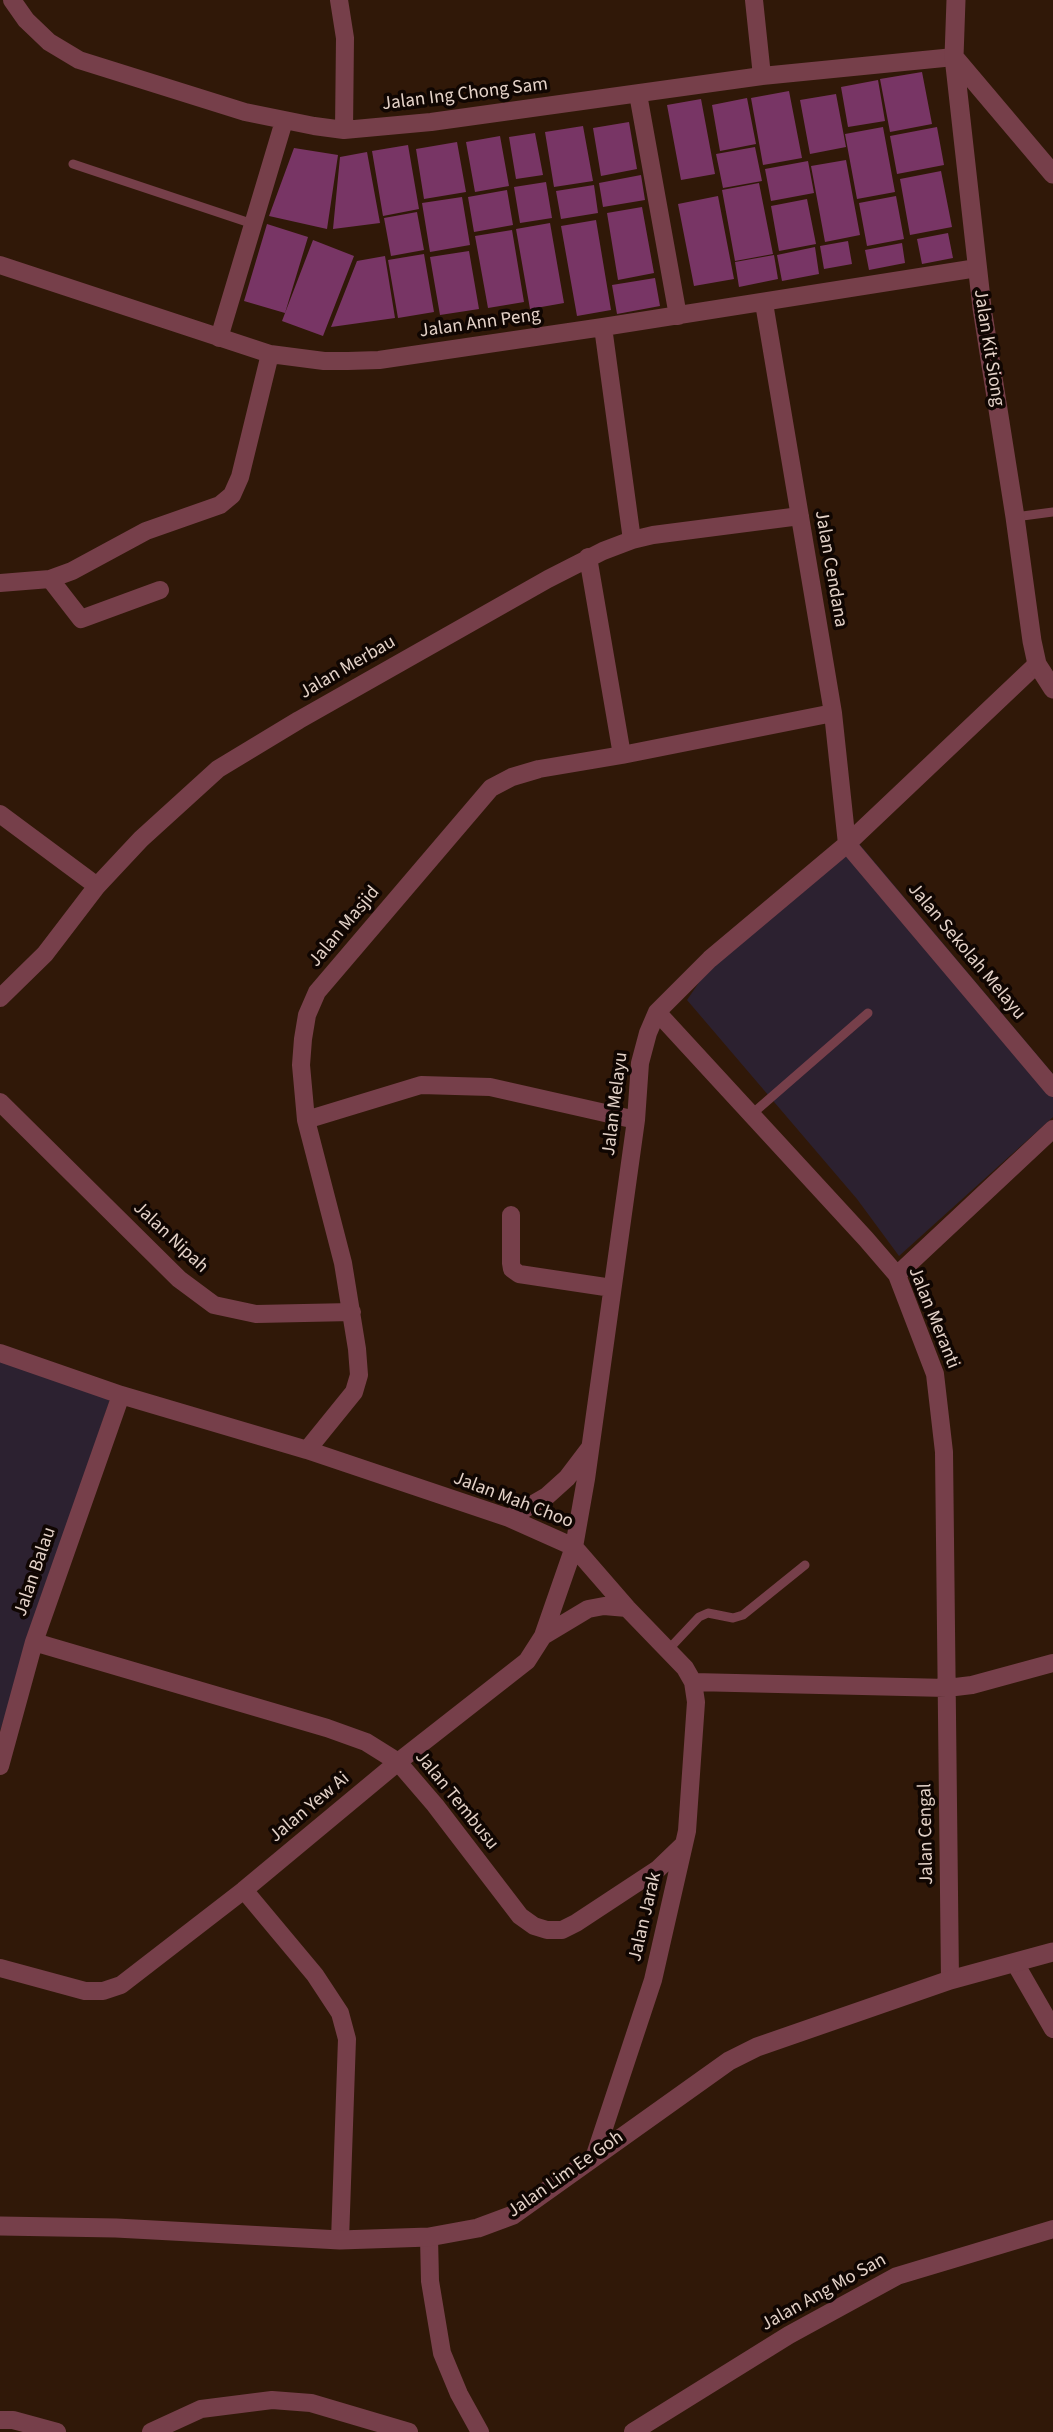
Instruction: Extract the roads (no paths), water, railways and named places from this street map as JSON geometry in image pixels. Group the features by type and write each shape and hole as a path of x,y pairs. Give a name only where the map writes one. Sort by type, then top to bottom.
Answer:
{"street":[{"name":"Jalan Ing Chong Sam","path":"12,0 26,20 49,42 79,60 245,112 344,130 431,122 762,76 954,57"},
{"path":"339,0 345,38 344,130"},
{"path":"754,0 762,76"},
{"name":"Jalan Kit Siong","path":"956,0 954,57 977,268 1032,641 1037,664 1053,689"},
{"path":"954,57 1053,174"},
{"path":"638,94 678,316"},
{"path":"219,338 284,121"},
{"name":"Jalan Ann Peng","path":"0,265 270,354 324,361 380,360 764,303 977,268"},
{"name":"Jalan Cendana","path":"764,303 833,713 847,844"},
{"path":"603,327 632,540"},
{"path":"0,583 50,579 95,561 146,531 220,505 232,495 240,477 270,354"},
{"name":"Jalan Merbau","path":"0,998 46,954 97,886 141,839 218,769 311,713 588,557 632,540 800,516"},
{"path":"588,557 622,755"},
{"path":"50,579 81,619 160,590"},
{"name":"Jalan Melayu","path":"574,1547 636,1119 640,1063 657,1012 710,959 847,844 1037,664"},
{"name":"Jalan Masjid","path":"307,1450 354,1392 359,1375 343,1263 306,1120 301,1065 303,1039 307,1014 317,992 491,788 512,777 539,769 833,713"},
{"path":"0,814 97,886"},
{"name":"Jalan Sekolah Melayu","path":"847,844 1053,1088"},
{"name":"Jalan Meranti","path":"657,1012 897,1275 935,1374 941,1412 944,1452 947,1688"},
{"path":"306,1120 421,1085 491,1087 636,1119"},
{"name":"Jalan Nipah","path":"0,1102 179,1279 214,1305 256,1314 352,1312"},
{"path":"897,1275 1053,1129"},
{"path":"511,1215 512,1269 519,1274 612,1288"},
{"name":"Jalan Mah Choo","path":"0,1353 121,1395 307,1450 509,1518 574,1547 627,1608 685,1668 693,1682"},
{"name":"Jalan Balau","path":"0,1766 34,1642 121,1395"},
{"path":"509,1518 547,1496 567,1478 589,1449"},
{"name":"Jalan Yew Ai","path":"0,1968 85,1991 103,1992 121,1985 244,1890 398,1762 517,1671 527,1661 542,1636 574,1547"},
{"path":"542,1636 588,1609 604,1606 627,1608"},
{"name":"Jalan Tembusu","path":"34,1642 327,1728 366,1742 398,1762 435,1805 520,1916 534,1926 547,1930 562,1930 576,1923 658,1869 683,1845"},
{"path":"693,1682 947,1688 972,1685 1053,1662"},
{"name":"Jalan Jarak","path":"595,2155 653,1980 687,1831 696,1702 693,1682"},
{"name":"Jalan Cengal","path":"947,1688 950,1980"},
{"path":"244,1890 315,1975 340,2013 347,2039 340,2240"},
{"name":"Jalan Lim Ee Goh","path":"0,2226 117,2228 340,2240 429,2236 478,2228 513,2215 729,2062 757,2047 950,1980 1053,1952"},
{"path":"1015,1963 1053,2029"},
{"name":"Jalan Ang Mo San","path":"633,2432 789,2335 897,2276 1053,2229"},
{"path":"429,2236 430,2281 442,2353 459,2394 480,2432"},
{"path":"151,2432 201,2409 272,2400 311,2403 409,2432"},
{"path":"0,2420 13,2420 57,2432"}],"lane":[{"path":"73,164 253,225"},
{"path":"1015,517 1053,512"},
{"path":"752,1114 868,1013"},
{"path":"668,1650 699,1617 708,1613 733,1618 743,1615 805,1565"}]}
